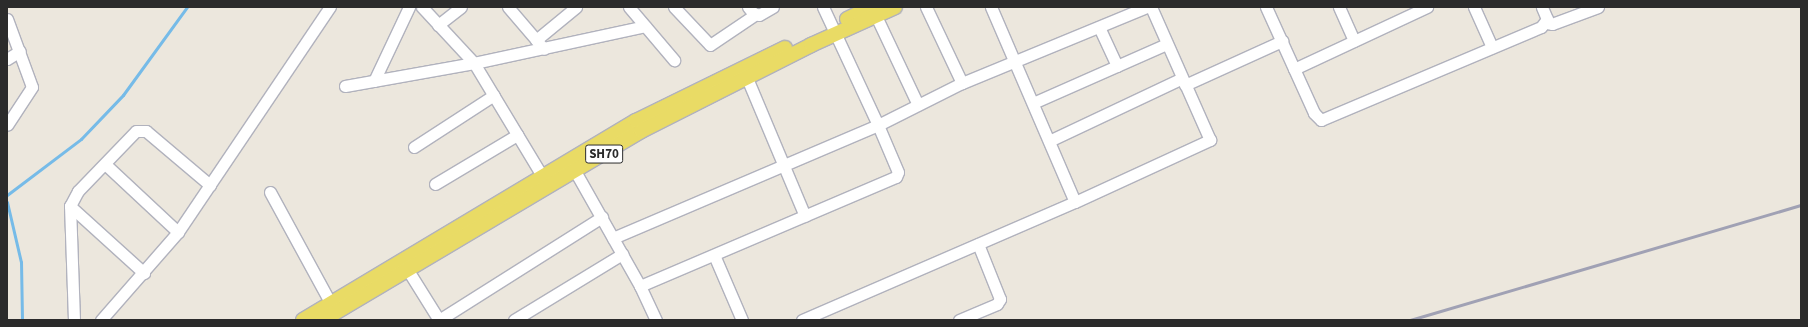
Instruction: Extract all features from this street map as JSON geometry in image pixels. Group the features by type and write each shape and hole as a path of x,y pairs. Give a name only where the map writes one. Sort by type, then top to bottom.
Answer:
{"main road":[{"name":"SH70","path":"323,320 405,266 572,166 636,121 745,72 874,11 895,7"},
{"name":"SH70","path":"303,320 405,266"}],"street":[{"path":"101,320 144,273 178,232 330,7"},
{"path":"374,81 409,7"},
{"path":"422,7 474,63 545,182"},
{"path":"438,25 461,7"},
{"path":"508,7 544,49"},
{"path":"536,40 576,7"},
{"path":"629,7 674,60"},
{"path":"674,7 710,45 752,11 773,7"},
{"path":"640,286 896,176 898,172 878,125 823,7"},
{"path":"926,7 962,83"},
{"path":"991,7 1075,202"},
{"path":"613,238 878,125 962,83 1146,7"},
{"path":"802,320 1075,202 1210,140 1151,7"},
{"path":"1266,7 1314,113 1321,120 1546,23 1552,24 1598,7"},
{"path":"1339,7 1354,41"},
{"path":"1294,69 1427,7"},
{"path":"1474,7 1492,47"},
{"path":"1542,7 1547,19 1546,23"},
{"path":"874,11 918,105"},
{"path":"7,19 32,87 7,126"},
{"path":"345,86 474,63 645,26"},
{"path":"1099,27 1117,66"},
{"path":"1049,141 1184,82 1282,42"},
{"path":"1033,103 1167,44"},
{"path":"7,59 20,51"},
{"path":"745,72 805,216"},
{"path":"414,147 494,95"},
{"path":"74,320 70,206 78,191 105,164 141,129 146,131 210,185"},
{"path":"435,184 518,135"},
{"path":"105,164 178,232"},
{"path":"572,166 640,286 656,320"},
{"path":"270,192 331,304"},
{"path":"70,206 144,273"},
{"path":"405,266 439,320 602,217"},
{"path":"959,320 997,304 1000,299 978,244"},
{"path":"514,320 622,254"},
{"path":"714,255 742,320"}],"waterway":[{"path":"7,195 81,139 123,95 187,7"},
{"path":"7,202 21,262 22,320"}],"railway":[{"path":"1410,320 1801,205"}]}
